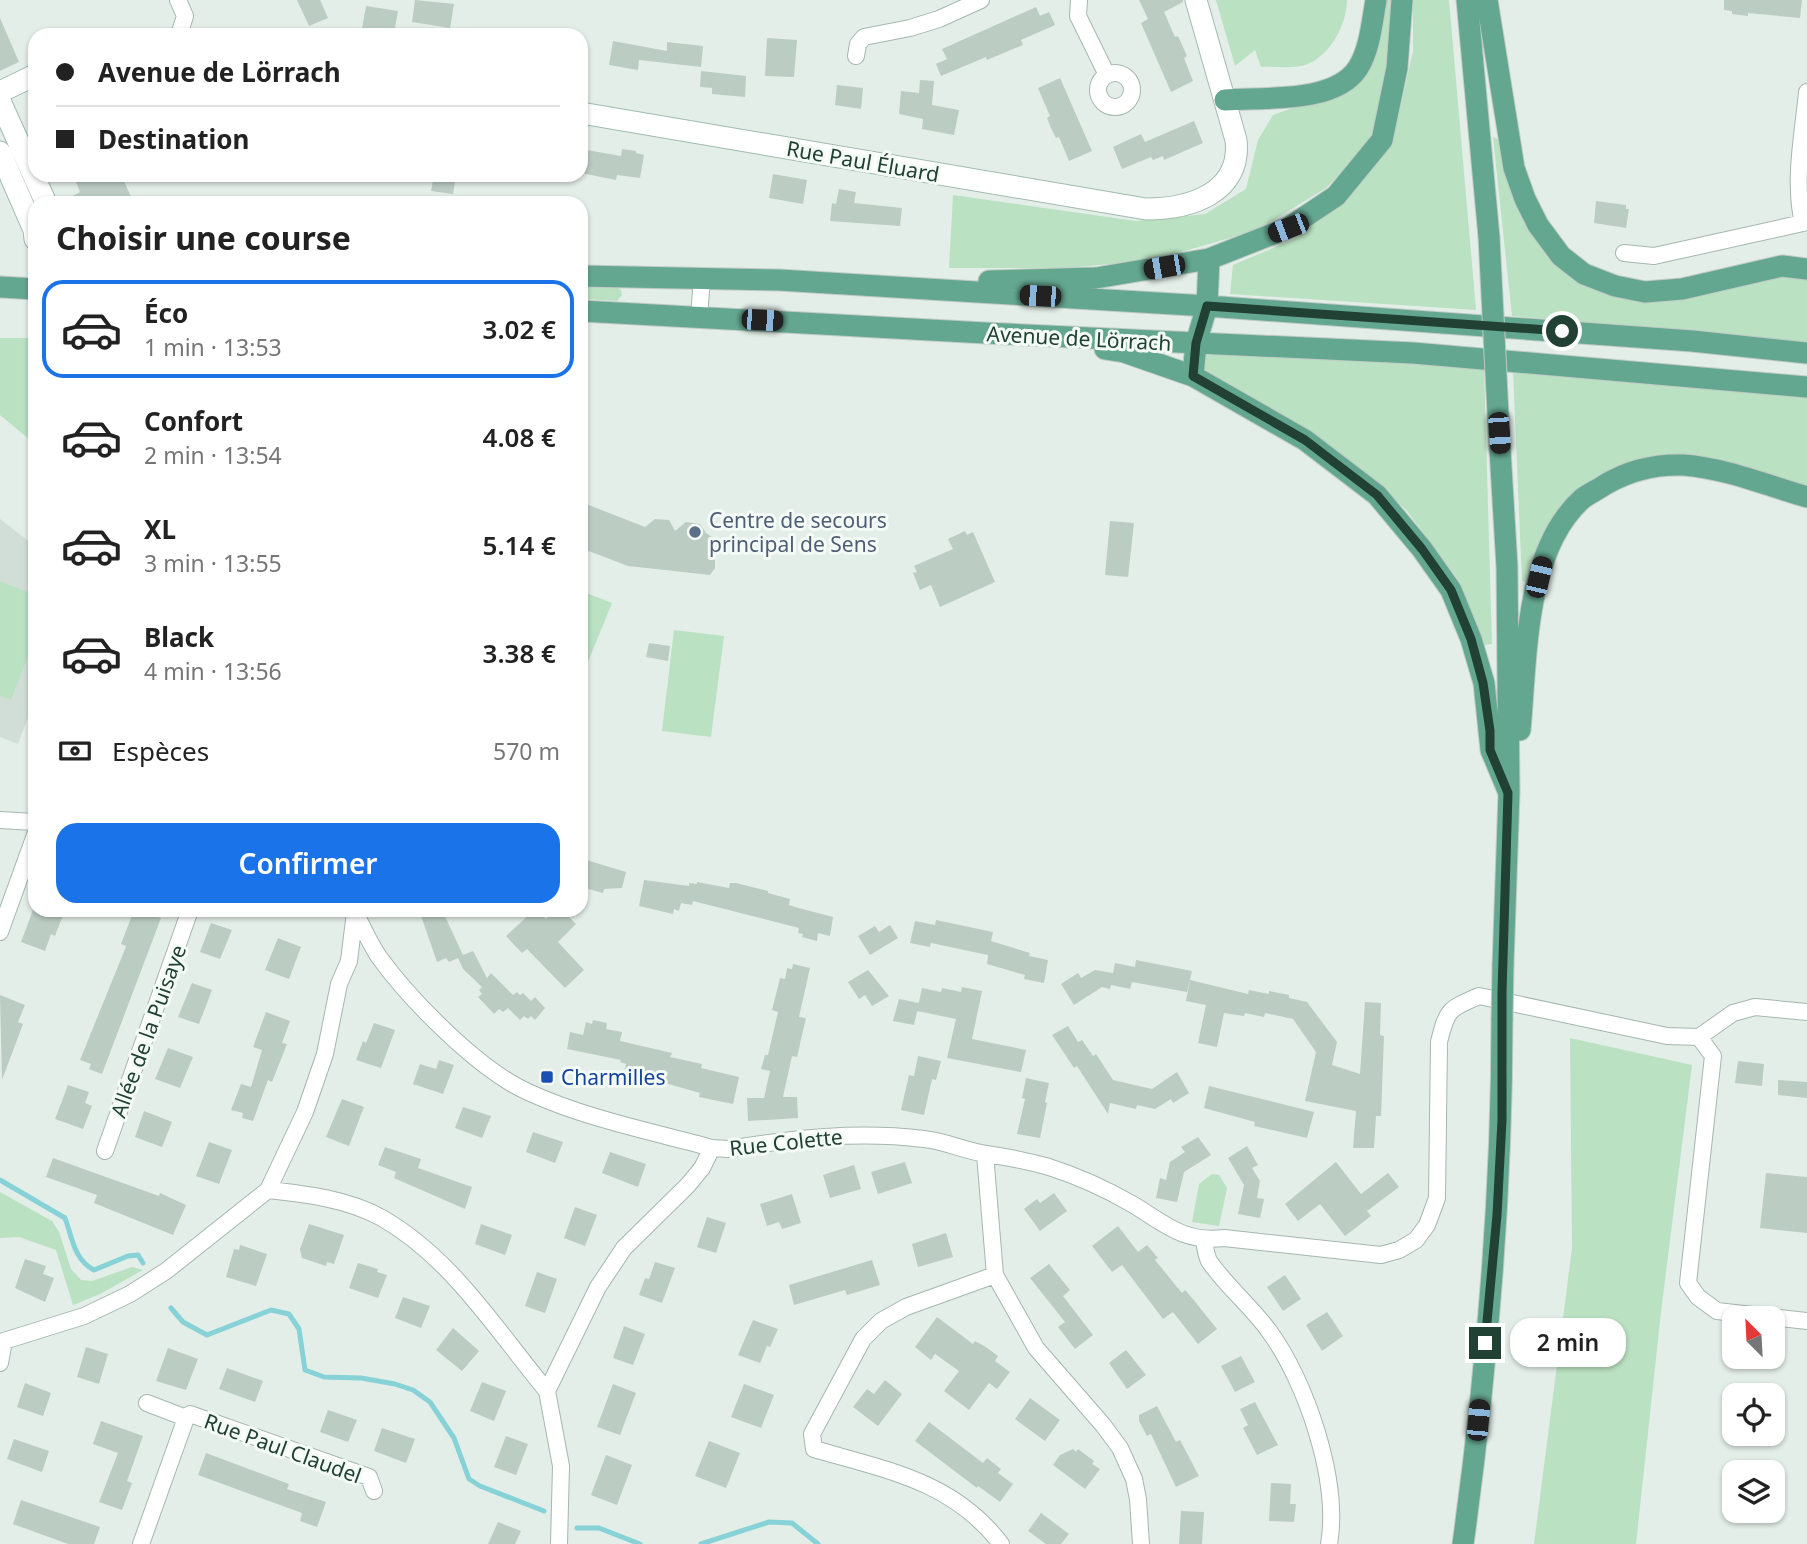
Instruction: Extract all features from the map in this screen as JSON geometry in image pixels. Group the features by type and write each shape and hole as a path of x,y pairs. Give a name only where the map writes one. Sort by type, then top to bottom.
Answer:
{"main road":[{"path":"1225,100 1315,93 1348,80 1366,50 1376,0"},
{"path":"872,286 1096,278 1209,259 1288,228 1336,197 1381,140 1397,68 1402,0"},
{"path":"1464,1544 1474,1472 1497,1215 1502,1120 1508,793 1507,567 1489,237 1467,0"},
{"path":"1487,0 1514,168 1538,225 1561,257 1584,274 1615,286 1645,292 1682,289 1782,266 1807,269"},
{"path":"1193,376 1196,343 1207,306 1209,259"},
{"name":"Avenue de Lörrach","path":"588,276 779,280 1207,306 1692,341 1798,352"},
{"path":"1,288 28,286"},
{"name":"Avenue de Lörrach","path":"588,311 1413,353 1800,385"},
{"path":"985,333 1124,352 1193,376 1305,440 1377,495 1422,549 1451,590 1471,639 1483,683 1490,750 1508,793"},
{"path":"1508,762 1520,734 1534,600 1545,554 1562,521 1584,498 1619,477 1649,466 1682,465 1721,471 1807,497"}],"street":[{"path":"178,0 185,16 181,28"},
{"path":"1079,0 1078,16 1107,75"},
{"name":"Rue Paul Éluard","path":"588,114 1146,209 1186,205 1206,197 1230,176 1238,154 1196,0"},
{"path":"856,55 858,44 864,37 910,28 970,2"},
{"path":"0,92 28,78"},
{"path":"1624,253 1654,256 1805,224 1800,210 1799,178 1807,92"},
{"path":"0,101 28,163"},
{"path":"0,152 28,217"},
{"path":"699,317 702,279"},
{"path":"0,820 28,822"},
{"path":"0,932 28,854"},
{"name":"Allée de la Puisaye","path":"105,1151 188,917"},
{"path":"0,1363 2,1341 84,1316 130,1294 166,1271 268,1190 305,1112 321,1065 339,984 349,961 354,917"},
{"name":"Rue Colette","path":"358,917 366,936 400,983 455,1042 527,1092 615,1124 712,1148 728,1149 836,1134 929,1139 1050,1167 1131,1204 1158,1222 1204,1240"},
{"path":"1329,1544 1330,1502 1324,1460 1309,1408 1290,1366 1269,1331 1208,1259 1204,1240 1224,1238 1381,1255 1416,1241 1427,1225 1437,1199 1439,1042 1444,1018 1454,1007 1479,996 1667,1036 1699,1037 1733,1013 1755,1007 1807,1012"},
{"path":"1699,1037 1713,1056 1688,1283 1698,1297 1717,1311 1807,1321"},
{"path":"547,1391 598,1287 624,1248 688,1185 702,1168 712,1148"},
{"path":"985,1154 995,1275 1036,1348 1103,1424 1120,1448 1136,1489 1141,1544"},
{"path":"268,1190 314,1195 381,1218 409,1237 459,1282 547,1391 561,1466 560,1537"},
{"path":"995,1275 905,1307 881,1321 863,1339 811,1434 814,1449 899,1472 940,1490 965,1507 1001,1544"},
{"name":"Rue Paul Claudel","path":"147,1404 186,1418"},
{"name":"Rue Paul Claudel","path":"141,1544 186,1418 190,1414 369,1476 374,1491"}],"shaded area":[{"path":"0,519 28,541 28,717 18,744 0,737"}],"green space":[{"path":"1216,0 1347,0 1340,29 1322,55 1300,66 1261,67 1255,50 1235,66"},
{"path":"1385,0 1393,0 1387,92 1369,145 1326,188 1257,230 1154,260 1067,268 949,268 953,195 1136,221 1205,214 1246,189 1258,140 1273,115 1353,86"},
{"path":"1413,0 1449,0 1476,310 1230,294 1233,265 1294,239 1347,200 1392,144 1413,51"},
{"path":"1493,137 1500,140 1525,224 1564,269 1605,290 1773,274 1807,278 1807,342 1512,316"},
{"path":"588,286 616,286 622,295 617,301 588,299"},
{"path":"0,338 28,338 28,438 0,415"},
{"path":"1204,350 1484,368 1492,644 1484,645 1457,578 1407,511 1381,486 1212,382 1205,369"},
{"path":"1513,370 1807,397 1807,489 1684,458 1556,515 1536,552 1527,582 1522,581"},
{"path":"0,581 28,592 28,656 11,700 0,696"},
{"path":"588,594 612,603 588,662"},
{"path":"674,630 724,636 711,737 662,731"},
{"path":"1570,1038 1692,1065 1661,1312 1636,1544 1534,1544 1572,1248"},
{"path":"1212,1174 1219,1175 1227,1188 1219,1226 1192,1222 1199,1184"},
{"path":"0,1192 52,1221 59,1232 71,1269 81,1280 92,1281 132,1267 143,1270 100,1294 73,1305 56,1250 19,1237 0,1238"}],"building":[{"path":"297,0 320,0 328,18 309,26"},
{"path":"415,0 454,4 450,28 412,22"},
{"path":"1139,0 1183,0 1164,12 1187,56 1184,58 1193,81 1171,92 1141,23 1148,19"},
{"path":"1724,0 1802,0 1800,18 1732,14 1732,11 1724,10"},
{"path":"366,6 398,11 395,28 362,28"},
{"path":"1036,7 1040,16 1049,12 1055,25 1021,40 1023,45 941,76 936,64 947,59 942,49"},
{"path":"0,18 19,62 0,71"},
{"path":"767,38 797,40 794,77 765,76"},
{"path":"613,41 667,51 667,42 703,46 701,67 639,60 638,70 609,65"},
{"path":"701,71 746,76 745,97 712,94 712,88 700,87"},
{"path":"1060,78 1092,151 1069,161 1059,137 1056,138 1051,128 1047,118 1050,116 1038,88"},
{"path":"920,80 934,81 932,105 959,110 954,135 922,129 923,119 899,114 901,91 919,93"},
{"path":"837,85 863,88 861,109 835,105"},
{"path":"1194,121 1203,143 1164,160 1163,156 1153,160 1151,157 1122,169 1113,147 1141,134 1145,142"},
{"path":"622,149 644,155 640,178 617,175 616,180 588,174 588,150 621,156"},
{"path":"773,174 807,180 803,204 769,198"},
{"path":"76,182 124,182 131,196 72,196 80,192"},
{"path":"433,182 455,182 453,194 431,191"},
{"path":"839,189 856,192 854,203 902,208 900,226 830,221 832,203 836,204"},
{"path":"1596,201 1626,205 1626,209 1629,209 1626,228 1594,223"},
{"path":"588,505 645,527 655,519 669,520 675,531 686,522 700,524 706,533 715,539 715,568 710,575 628,566 588,551"},
{"path":"1110,521 1134,523 1128,577 1105,575"},
{"path":"965,531 967,535 973,532 995,582 940,607 931,585 920,590 913,573 917,572 914,566 953,549 948,539"},
{"path":"649,643 670,646 668,661 646,657"},
{"path":"588,861 626,872 622,888 604,889 603,893 588,889"},
{"path":"644,880 689,886 689,883 697,882 729,888 730,883 736,883 768,891 790,899 789,905 833,917 830,936 818,933 817,941 802,937 803,934 798,933 799,928 693,901 692,905 681,903 679,911 674,909 673,914 639,906"},
{"path":"30,917 62,917 55,936 51,934 45,951 21,942"},
{"path":"131,917 161,918 102,1074 89,1069 91,1064 80,1060 125,949 126,946 121,944"},
{"path":"421,917 445,917 463,955 473,951 487,978 491,973 513,995 517,992 520,995 523,993 531,1001 535,997 545,1008 535,1020 531,1016 528,1019 524,1016 520,1020 508,1008 503,1012 499,1009 494,1014 478,997 482,994 479,990 482,987 463,969 458,958 449,962 446,958 437,962"},
{"path":"526,917 569,917 576,924 558,942 584,970 565,988 527,949 522,953 506,936"},
{"path":"936,920 993,932 991,941 1030,953 1029,956 1048,960 1044,983 1024,979 1025,975 987,964 988,955 931,943 930,947 910,943 915,921 935,925"},
{"path":"211,923 232,930 220,959 200,952"},
{"path":"890,925 898,938 870,955 858,936 875,926 879,932"},
{"path":"278,938 301,947 289,979 265,970"},
{"path":"1136,960 1192,971 1187,992 1132,982 1130,989 1111,985 1110,989 1102,987 1074,1005 1061,984 1078,973 1081,978 1095,970 1113,973 1115,963 1135,967"},
{"path":"793,964 810,968 799,1017 806,1018 797,1057 792,1056 783,1097 797,1097 798,1118 748,1121 747,1098 764,1098 770,1071 761,1069 765,1055 768,1055 778,1012 772,1010 780,978 785,979 787,968 792,969"},
{"path":"868,970 889,996 872,1006 865,995 859,999 848,982"},
{"path":"1190,980 1248,994 1249,990 1269,994 1269,991 1307,1002 1337,1042 1332,1065 1360,1074 1365,1002 1381,1003 1380,1035 1384,1036 1381,1116 1376,1116 1374,1148 1353,1148 1356,1111 1305,1101 1316,1052 1293,1019 1265,1013 1264,1017 1224,1013 1217,1047 1198,1043 1206,1005 1186,1001"},
{"path":"192,983 212,990 199,1024 178,1017"},
{"path":"962,987 982,991 972,1039 1026,1050 1021,1072 947,1058 956,1019 917,1011 922,988 961,992"},
{"path":"0,995 25,1005 18,1022 23,1024 2,1080"},
{"path":"899,999 919,1003 914,1025 893,1021"},
{"path":"266,1012 290,1021 282,1043 287,1044 272,1082 268,1080 253,1121 242,1118 243,1113 231,1110 241,1084 251,1087 262,1050 253,1047"},
{"path":"593,1020 607,1023 606,1029 622,1032 620,1041 672,1053 670,1057 702,1064 701,1068 739,1077 733,1104 699,1097 700,1093 665,1083 666,1079 625,1069 626,1064 620,1062 621,1060 567,1049 570,1032 583,1035 586,1022 592,1024"},
{"path":"374,1023 395,1030 381,1068 356,1060"},
{"path":"1068,1026 1078,1042 1082,1040 1093,1056 1096,1054 1113,1080 1152,1089 1177,1072 1189,1093 1173,1103 1171,1099 1155,1109 1137,1105 1136,1109 1110,1103 1108,1114 1077,1066 1074,1068 1052,1035"},
{"path":"168,1048 193,1057 180,1088 155,1079"},
{"path":"918,1056 941,1061 936,1080 932,1079 924,1115 901,1110 909,1075 914,1076"},
{"path":"439,1060 454,1065 443,1094 413,1084 420,1064 436,1069"},
{"path":"1738,1061 1764,1064 1762,1086 1735,1083"},
{"path":"1026,1078 1049,1083 1040,1138 1017,1134 1025,1099 1022,1098"},
{"path":"1778,1080 1807,1082 1807,1098 1778,1095"},
{"path":"68,1085 89,1092 85,1103 92,1106 83,1129 55,1119"},
{"path":"1209,1086 1314,1112 1307,1138 1254,1126 1255,1122 1204,1108"},
{"path":"342,1099 364,1107 349,1146 326,1137"},
{"path":"463,1107 491,1116 482,1138 455,1128"},
{"path":"144,1111 172,1122 162,1147 135,1137"},
{"path":"533,1132 563,1142 555,1163 526,1152"},
{"path":"1198,1137 1211,1155 1184,1172 1177,1202 1156,1198 1160,1178 1166,1180 1170,1162 1185,1152 1181,1147"},
{"path":"209,1142 232,1150 219,1184 196,1176"},
{"path":"1247,1146 1258,1165 1252,1168 1260,1181 1257,1198 1264,1199 1260,1218 1238,1214 1244,1185 1228,1158"},
{"path":"385,1147 421,1159 418,1168 472,1187 465,1209 394,1178 396,1172 378,1165"},
{"path":"610,1152 646,1164 638,1187 602,1173"},
{"path":"53,1158 159,1196 160,1193 186,1205 173,1235 94,1203 97,1195 46,1177"},
{"path":"905,1162 912,1183 878,1194 871,1172"},
{"path":"1336,1162 1361,1194 1388,1173 1399,1187 1367,1211 1371,1216 1345,1236 1320,1204 1298,1221 1285,1204"},
{"path":"854,1165 861,1189 830,1198 823,1175"},
{"path":"1766,1173 1807,1177 1807,1233 1760,1228"},
{"path":"1054,1193 1067,1211 1040,1231 1024,1209 1037,1199 1040,1203"},
{"path":"792,1194 801,1223 782,1229 779,1222 767,1226 760,1204"},
{"path":"575,1207 597,1215 585,1246 564,1238"},
{"path":"707,1217 726,1223 716,1253 697,1247"},
{"path":"309,1224 344,1235 334,1264 327,1262 326,1266 302,1258 300,1249"},
{"path":"481,1224 512,1235 505,1255 475,1244"},
{"path":"1118,1226 1138,1252 1147,1245 1158,1258 1155,1260 1182,1293 1185,1290 1217,1329 1198,1344 1173,1312 1163,1319 1122,1265 1112,1272 1092,1246"},
{"path":"946,1233 953,1257 918,1267 912,1244"},
{"path":"240,1245 267,1254 256,1286 226,1277 234,1249 239,1250"},
{"path":"25,1259 46,1266 43,1274 54,1278 45,1302 15,1288"},
{"path":"872,1260 880,1285 847,1295 845,1290 794,1305 789,1285"},
{"path":"655,1262 675,1268 662,1303 639,1295"},
{"path":"358,1263 378,1269 377,1272 387,1275 378,1298 349,1288"},
{"path":"1049,1264 1070,1290 1063,1296 1093,1335 1075,1349 1058,1327 1065,1322 1030,1278"},
{"path":"537,1272 557,1279 545,1313 525,1306"},
{"path":"1285,1275 1301,1299 1283,1311 1267,1287"},
{"path":"403,1297 430,1306 421,1328 395,1318"},
{"path":"1327,1312 1343,1336 1322,1351 1306,1325"},
{"path":"937,1317 973,1344 975,1341 998,1356 995,1361 1010,1372 997,1389 989,1383 969,1410 944,1391 959,1371 935,1354 931,1360 915,1347"},
{"path":"753,1320 778,1329 760,1363 738,1355"},
{"path":"624,1326 645,1334 633,1365 613,1358"},
{"path":"453,1328 479,1351 462,1371 436,1350"},
{"path":"86,1347 108,1354 99,1384 77,1377"},
{"path":"168,1348 198,1359 186,1390 156,1381"},
{"path":"1126,1350 1146,1375 1127,1389 1109,1363"},
{"path":"1241,1356 1255,1382 1235,1392 1221,1366"},
{"path":"227,1368 263,1381 255,1402 219,1389"},
{"path":"885,1380 902,1394 878,1426 853,1407 867,1389 874,1394"},
{"path":"482,1382 506,1391 494,1421 470,1411"},
{"path":"25,1383 51,1393 43,1416 17,1407"},
{"path":"613,1384 636,1393 620,1435 597,1427"},
{"path":"744,1384 774,1395 761,1428 731,1417"},
{"path":"1030,1398 1060,1420 1045,1441 1015,1419"},
{"path":"1255,1402 1278,1445 1257,1455 1243,1428 1248,1425 1240,1409"},
{"path":"1157,1406 1176,1442 1180,1440 1199,1476 1176,1487 1151,1434 1147,1436 1139,1421 1139,1415"},
{"path":"328,1410 357,1420 348,1442 320,1432"},
{"path":"101,1421 143,1436 127,1481 132,1483 122,1510 99,1502 118,1453 93,1444"},
{"path":"929,1422 983,1463 987,1458 1001,1469 998,1473 1013,1484 1000,1502 915,1441"},
{"path":"382,1428 415,1439 406,1463 374,1451"},
{"path":"506,1436 528,1444 516,1475 494,1467"},
{"path":"14,1439 49,1451 42,1472 7,1459"},
{"path":"709,1441 740,1453 726,1488 695,1476"},
{"path":"1073,1449 1076,1452 1078,1449 1100,1469 1085,1489 1053,1465 1060,1455"},
{"path":"206,1453 289,1484 287,1489 326,1502 317,1527 300,1521 302,1513 198,1475"},
{"path":"606,1455 632,1465 617,1505 591,1495"},
{"path":"1271,1483 1291,1484 1290,1504 1296,1504 1294,1522 1269,1521"},
{"path":"21,1500 100,1527 94,1544 68,1544 13,1524"},
{"path":"1181,1511 1204,1512 1202,1544 1179,1544"},
{"path":"1041,1513 1069,1534 1061,1544 1046,1544 1028,1531"},
{"path":"498,1522 521,1531 515,1544 488,1544"}],"waterway":[{"path":"0,1180 65,1218 78,1254 87,1266 94,1270 128,1256 138,1255 143,1263"},
{"path":"171,1308 183,1322 207,1335 271,1310 289,1314 299,1329 305,1370 324,1377 361,1378 413,1390 430,1402 454,1438 469,1479 480,1486 544,1511"},
{"path":"701,1544 769,1522 792,1523 818,1544"},
{"path":"577,1528 599,1528 640,1544"}],"place":[{"name":"Centre de secours principal de Sens","path":"695,532"},
{"name":"Charmilles","path":"547,1077"}],"route":[{"path":"1485,1343 1497,1215 1502,1120 1502,992 1508,793 1490,750 1483,683 1471,639 1451,590 1422,549 1377,495 1305,440 1193,376 1196,343 1207,306 1562,331"}]}
